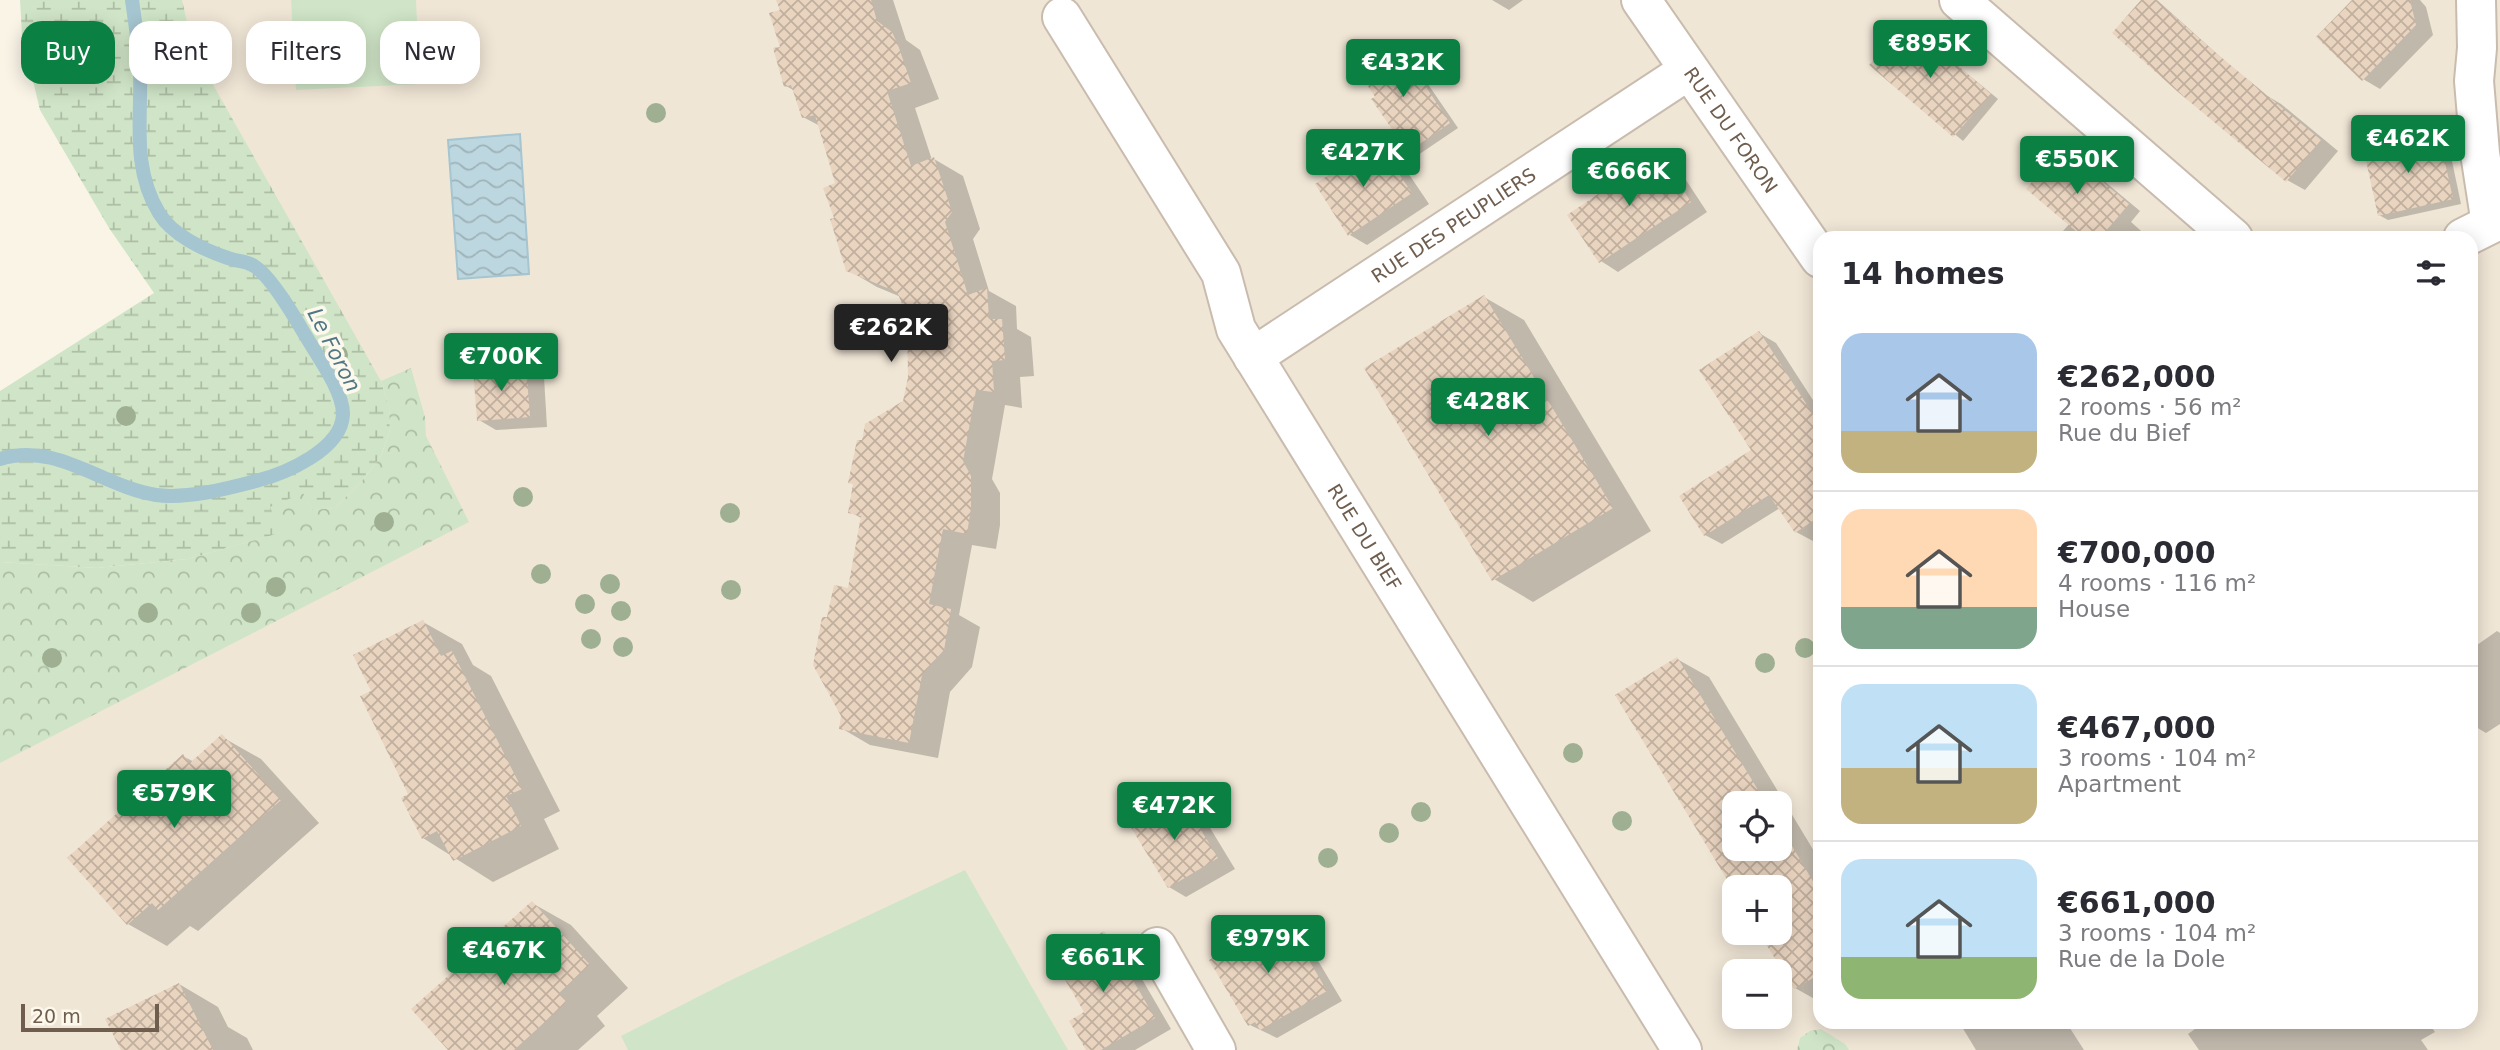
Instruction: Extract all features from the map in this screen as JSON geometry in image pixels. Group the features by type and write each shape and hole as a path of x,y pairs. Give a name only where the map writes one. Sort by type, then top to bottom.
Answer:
{"street":[{"name":"RUE DU FORON","path":"1641,0 1813,248"},
{"path":"1959,0 2225,231"},
{"path":"2476,0 2474,81 2485,237"},
{"name":"RUE DU BIEF","path":"1062,17 1221,274 1236,329 1682,1050"},
{"name":"RUE DES PEUPLIERS","path":"1253,357 1689,70"},
{"path":"1157,947 1216,1050"}],"shaded area":[{"path":"182,0 2500,0 2500,1050 0,1050 0,562 97,568 188,559 280,533 270,507 362,481 381,456 390,430 211,84 232,84 232,21 187,21"}],"green space":[{"path":"20,0 182,0 187,21 129,21 129,84 213,84 381,381 389,406 390,430 381,456 362,481 335,508 312,510 303,494 281,533 188,559 97,568 0,562 0,391 154,293 109,228 40,110 34,84 115,84 115,21 21,21"},
{"path":"291,0 416,0 417,21 380,21 380,84 420,84 296,90 296,84 366,84 366,21 292,21"},
{"path":"411,368 425,417 426,436 469,522 0,763 0,562 97,568 188,559 280,533 270,507 303,493 312,510 335,508 362,481 381,456 390,430 389,406 381,381"},
{"path":"965,870 1068,1050 628,1050 621,1036 727,982"},
{"path":"1821,1029 1845,1044 1849,1050 1797,1050 1800,1038 1810,1031"}],"water":[{"path":"520,134 529,274 458,279 448,140"}],"building":[{"path":"776,0 871,0 877,21 892,32 911,83 887,91 911,166 934,157 952,212 945,222 968,295 987,288 989,319 1002,319 1005,360 992,361 994,392 976,390 963,461 971,476 971,508 967,534 943,529 929,604 951,609 944,650 922,675 909,743 839,729 841,716 813,665 822,617 827,617 834,585 848,588 861,516 848,513 853,484 848,483 857,440 862,440 865,424 903,401 908,377 907,315 897,292 846,271 830,219 834,218 823,188 835,183 815,115 802,118 791,85 784,87 773,48 780,47 769,13 780,10"},
{"path":"2141,0 2156,0 2321,140 2286,182 2112,33"},
{"path":"2352,0 2410,0 2416,25 2362,81 2316,37"},
{"path":"1907,22 1991,94 1953,137 1869,65"},
{"path":"1398,45 1450,123 1408,152 1371,99 1375,97 1358,71"},
{"path":"2439,135 2453,199 2378,216 2364,151"},
{"path":"1378,143 1412,193 1348,236 1315,184"},
{"path":"2062,147 2129,204 2106,231 2076,231 2026,189"},
{"path":"1659,153 1691,202 1599,263 1567,215"},
{"path":"1484,295 1613,508 1492,581 1364,368"},
{"path":"1759,331 1813,414 1813,521 1795,533 1769,495 1704,536 1679,496 1751,450 1699,370"},
{"path":"526,365 530,417 477,421 473,368"},
{"path":"423,620 441,656 452,651 522,789 506,796 521,826 453,861 437,831 422,839 401,798 408,794 360,696 371,691 353,655"},
{"path":"1677,657 1759,791 1722,791 1722,861 1792,861 1792,846 1813,881 1813,978 1794,989 1792,959 1775,959 1766,945 1792,945 1792,875 1724,875 1615,695"},
{"path":"222,734 281,800 158,910 152,903 127,925 67,858 183,754 190,763"},
{"path":"1180,796 1218,858 1168,888 1130,826"},
{"path":"532,901 590,965 559,993 567,1002 514,1050 448,1050 411,1009"},
{"path":"1283,916 1327,991 1260,1030 1255,1022 1248,1026 1209,960"},
{"path":"1104,931 1155,1018 1101,1050 1086,1050 1069,1021 1084,1012 1054,961"},
{"path":"179,983 213,1050 121,1050 105,1019"}],"waterway":[{"name":"Le Foron","path":"0,459 21,455 41,456 60,460 136,490 168,496 193,494 219,490 281,473 322,449 333,439 340,427 342,404 334,383 288,307 267,278 251,264 209,251 180,235 165,221 150,196 141,160 140,68 132,0"}]}
